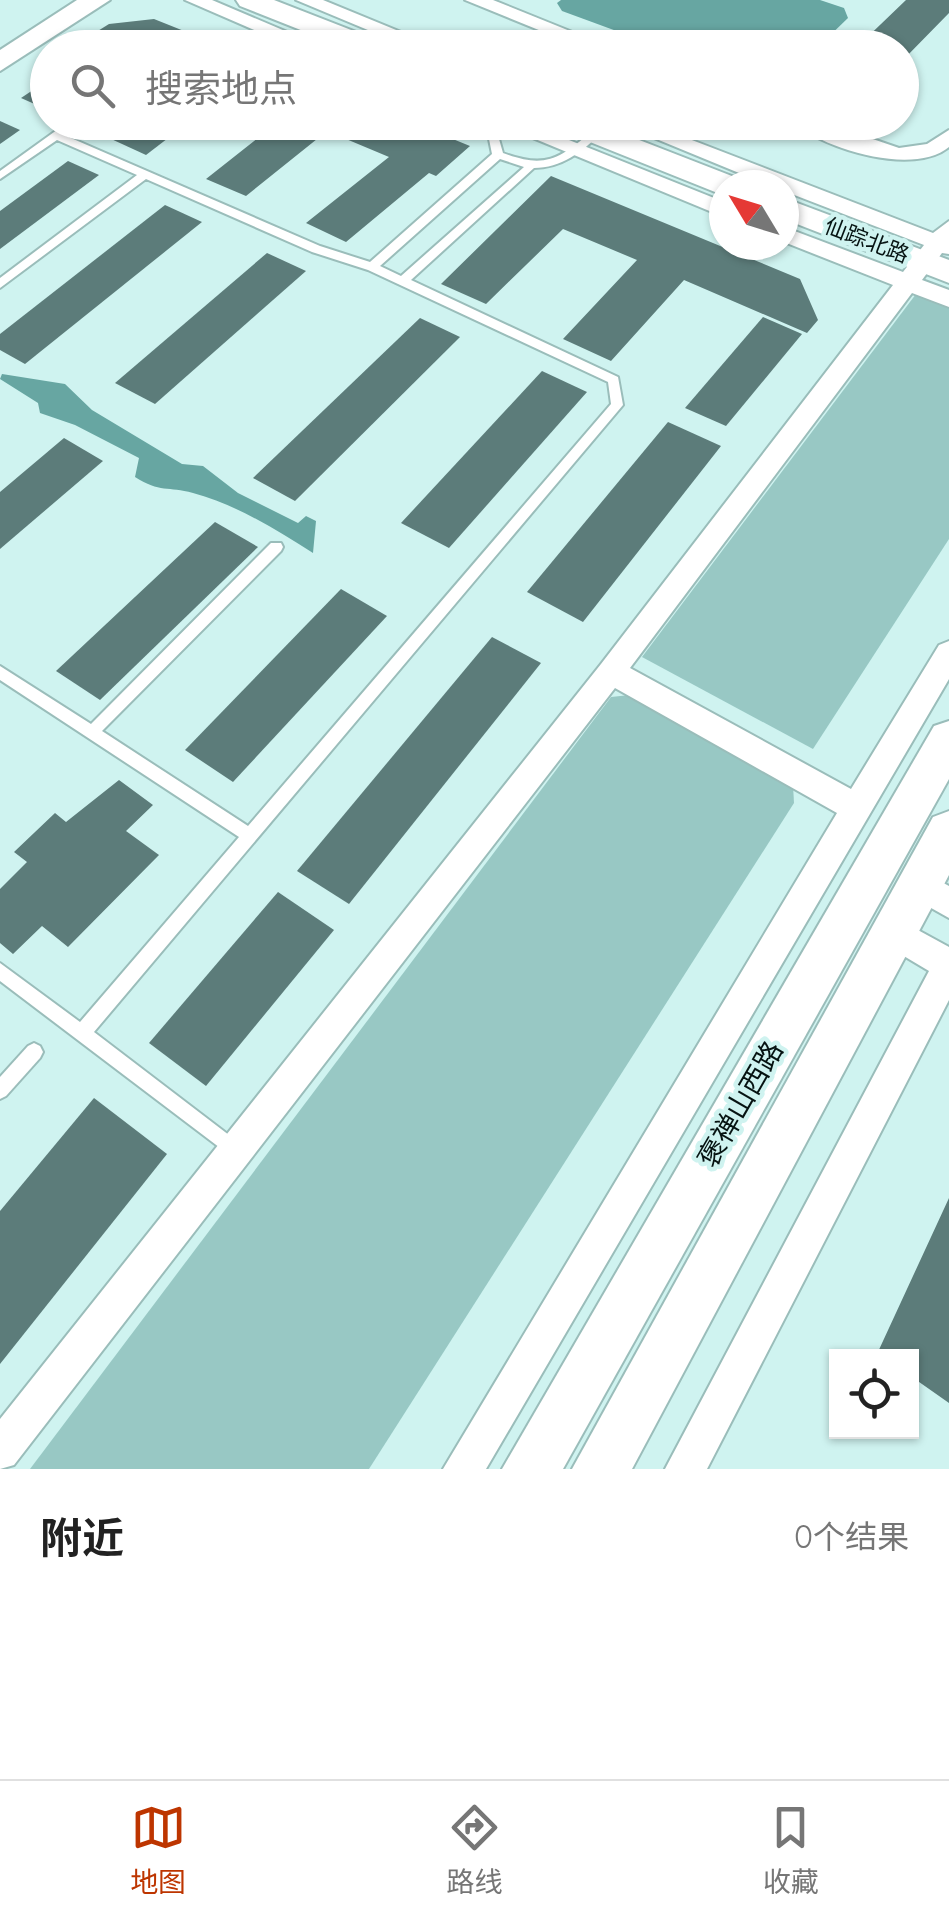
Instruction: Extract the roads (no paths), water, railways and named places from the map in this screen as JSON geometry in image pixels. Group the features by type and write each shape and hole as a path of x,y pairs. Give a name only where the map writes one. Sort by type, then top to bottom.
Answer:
{"main road":[{"path":"50,30 96,0"},
{"path":"250,0 326,30"},
{"path":"0,62 30,43"},
{"path":"590,140 709,179"},
{"name":"仙踪北路","path":"799,213 940,260"},
{"name":"褒禅山西路","path":"531,1469 949,738"},
{"name":"褒禅山西路","path":"601,1469 894,932 934,894 949,831"}],"street":[{"path":"195,0 270,30"},
{"path":"306,0 384,30"},
{"path":"474,0 554,30"},
{"path":"856,140 899,155 920,154 940,146 949,136"},
{"path":"586,140 709,202"},
{"path":"666,140 940,260"},
{"path":"0,1451 611,672 940,260 949,228"},
{"path":"799,240 949,300"},
{"path":"463,1469 949,653"},
{"path":"611,672 857,808"},
{"path":"684,1469 949,965 894,932"}],"lane":[{"path":"0,176 51,140"},
{"path":"66,140 316,249 372,268 614,380 617,404 82,1033"},
{"path":"494,140 498,155"},
{"path":"402,282 528,168 552,164 574,140"},
{"path":"498,155 528,168"},
{"path":"372,268 498,155"},
{"path":"0,284 145,174"},
{"path":"92,732 276,546"},
{"path":"0,672 250,836"},
{"path":"0,970 236,1151"},
{"path":"0,1090 34,1052"}]}
